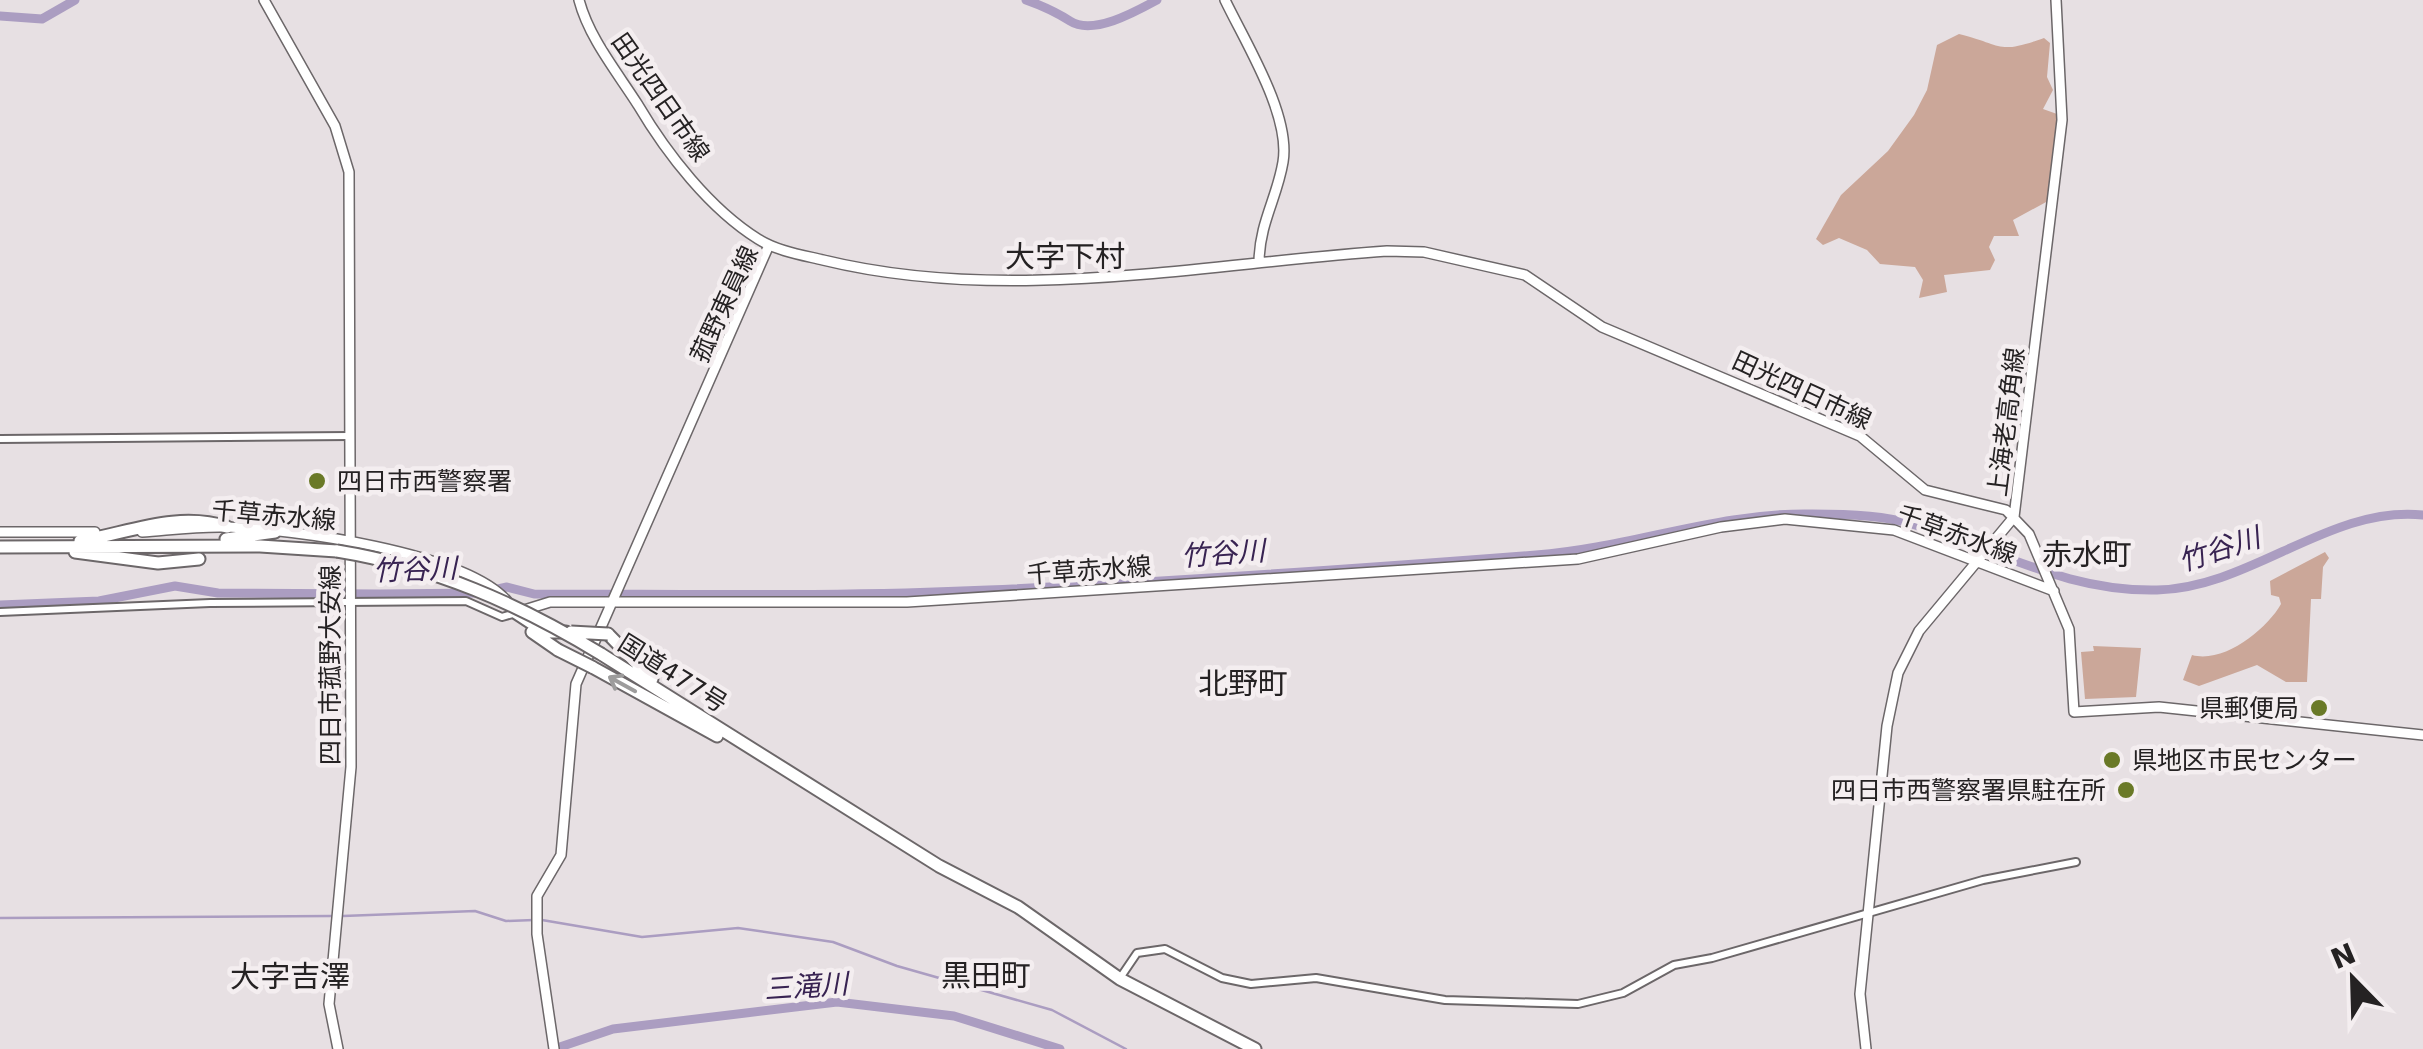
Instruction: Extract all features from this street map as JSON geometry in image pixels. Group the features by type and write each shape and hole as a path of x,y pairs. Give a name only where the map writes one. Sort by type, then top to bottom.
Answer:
{"highway":[{"path":"46,547 96,538 130,526 202,523 227,533 275,532"},
{"name":"国道477号","path":"0,547 260,546 337,551 403,564 471,585 510,602 601,654 939,866 1018,906 1120,979 1255,1049"},
{"path":"46,547 141,562 184,563 199,559"},
{"path":"516,614 546,632 608,634 648,677 770,762"},
{"path":"516,614 534,635 558,650 770,762"}],"main road":[{"name":"四日市菰野大安線","path":"264,0 335,126 346,155 352,767 329,1004 338,1049"},
{"name":"田光四日市線","path":"579,0 589,27 660,141 730,216 769,246"},
{"path":"1225,0 1282,129 1283,164 1262,226 1259,261"},
{"name":"上海老高角線","path":"1866,1049 1860,994 1886,726 1898,673 1920,631 2014,517 2062,120 2056,0"},
{"name":"菰野東員線","path":"554,1049 536,920 537,896 560,855 576,684 769,246 853,268 929,279 1136,275 1259,261"},
{"name":"田光四日市線","path":"1259,261 1424,252 1525,276 1602,327 1860,436 1926,490 2006,510 2014,517"},
{"path":"2014,517 2029,534 2071,636 2074,712 2159,707 2423,735"},
{"name":"千草赤水線","path":"275,532 350,542 424,560 492,587 516,614 541,603 614,597 907,602 1578,559 1721,526 1785,519 1894,530 2053,588"},
{"path":"0,532 95,532"},
{"name":"千草赤水線","path":"132,532 227,533"}],"street":[{"path":"0,439 350,436"},
{"path":"0,612 210,602 466,602 502,617 516,614"},
{"path":"1120,979 1137,952 1154,948 1173,952 1222,978 1250,984 1316,978 1445,1000 1578,1004 1623,993 1674,964 1712,958 1982,880 2076,862"}],"shaded area":[{"path":"1959,34 2008,47 2044,38 2050,43 2047,77 2053,90 2043,109 2057,114 2048,201 2013,220 2019,236 1994,236 1989,247 1995,260 1990,270 1944,275 1947,292 1919,298 1923,280 1915,267 1880,264 1867,250 1839,238 1823,245 1816,239 1841,195 1888,151 1914,115 1927,90 1937,45"},
{"path":"2325,552 2329,558 2323,567 2321,599 2311,599 2307,682 2286,682 2257,665 2199,686 2183,680 2192,655 2231,649 2266,624 2281,604 2279,597 2271,595 2270,581"},
{"path":"2093,646 2141,648 2136,697 2085,699 2081,652 2094,651"}],"waterway":[{"path":"0,16 42,19 75,0"},
{"path":"1026,0 1090,26 1115,20 1157,0"},
{"name":"竹谷川","path":"0,605 99,601 175,586 218,593 480,593 507,587 534,594 704,595 1056,587 1536,555 1708,524 1812,514 1898,520 2060,576 2123,589 2157,590 2192,586 2225,576 2355,522 2389,515 2423,515"},
{"path":"343,916 475,911 506,921 534,920"},
{"path":"0,918 331,916"},
{"path":"542,920 642,937 738,928 833,942 897,966 1052,1010 1126,1049"},
{"name":"三滝川","path":"554,1049 613,1029 837,1002 954,1016 1060,1049"}],"place":[{"name":"四日市西警察署","path":"317,481"},
{"name":"県郵便局","path":"2319,708"},
{"name":"県地区市民センター","path":"2112,760"},
{"name":"四日市西警察署県駐在所","path":"2126,790"}],"district":[{"name":"大字下村","path":"1065,257"},
{"name":"赤水町","path":"2087,555"},
{"name":"北野町","path":"1243,684"},
{"name":"黒田町","path":"986,976"},
{"name":"大字吉澤","path":"290,977"}]}
